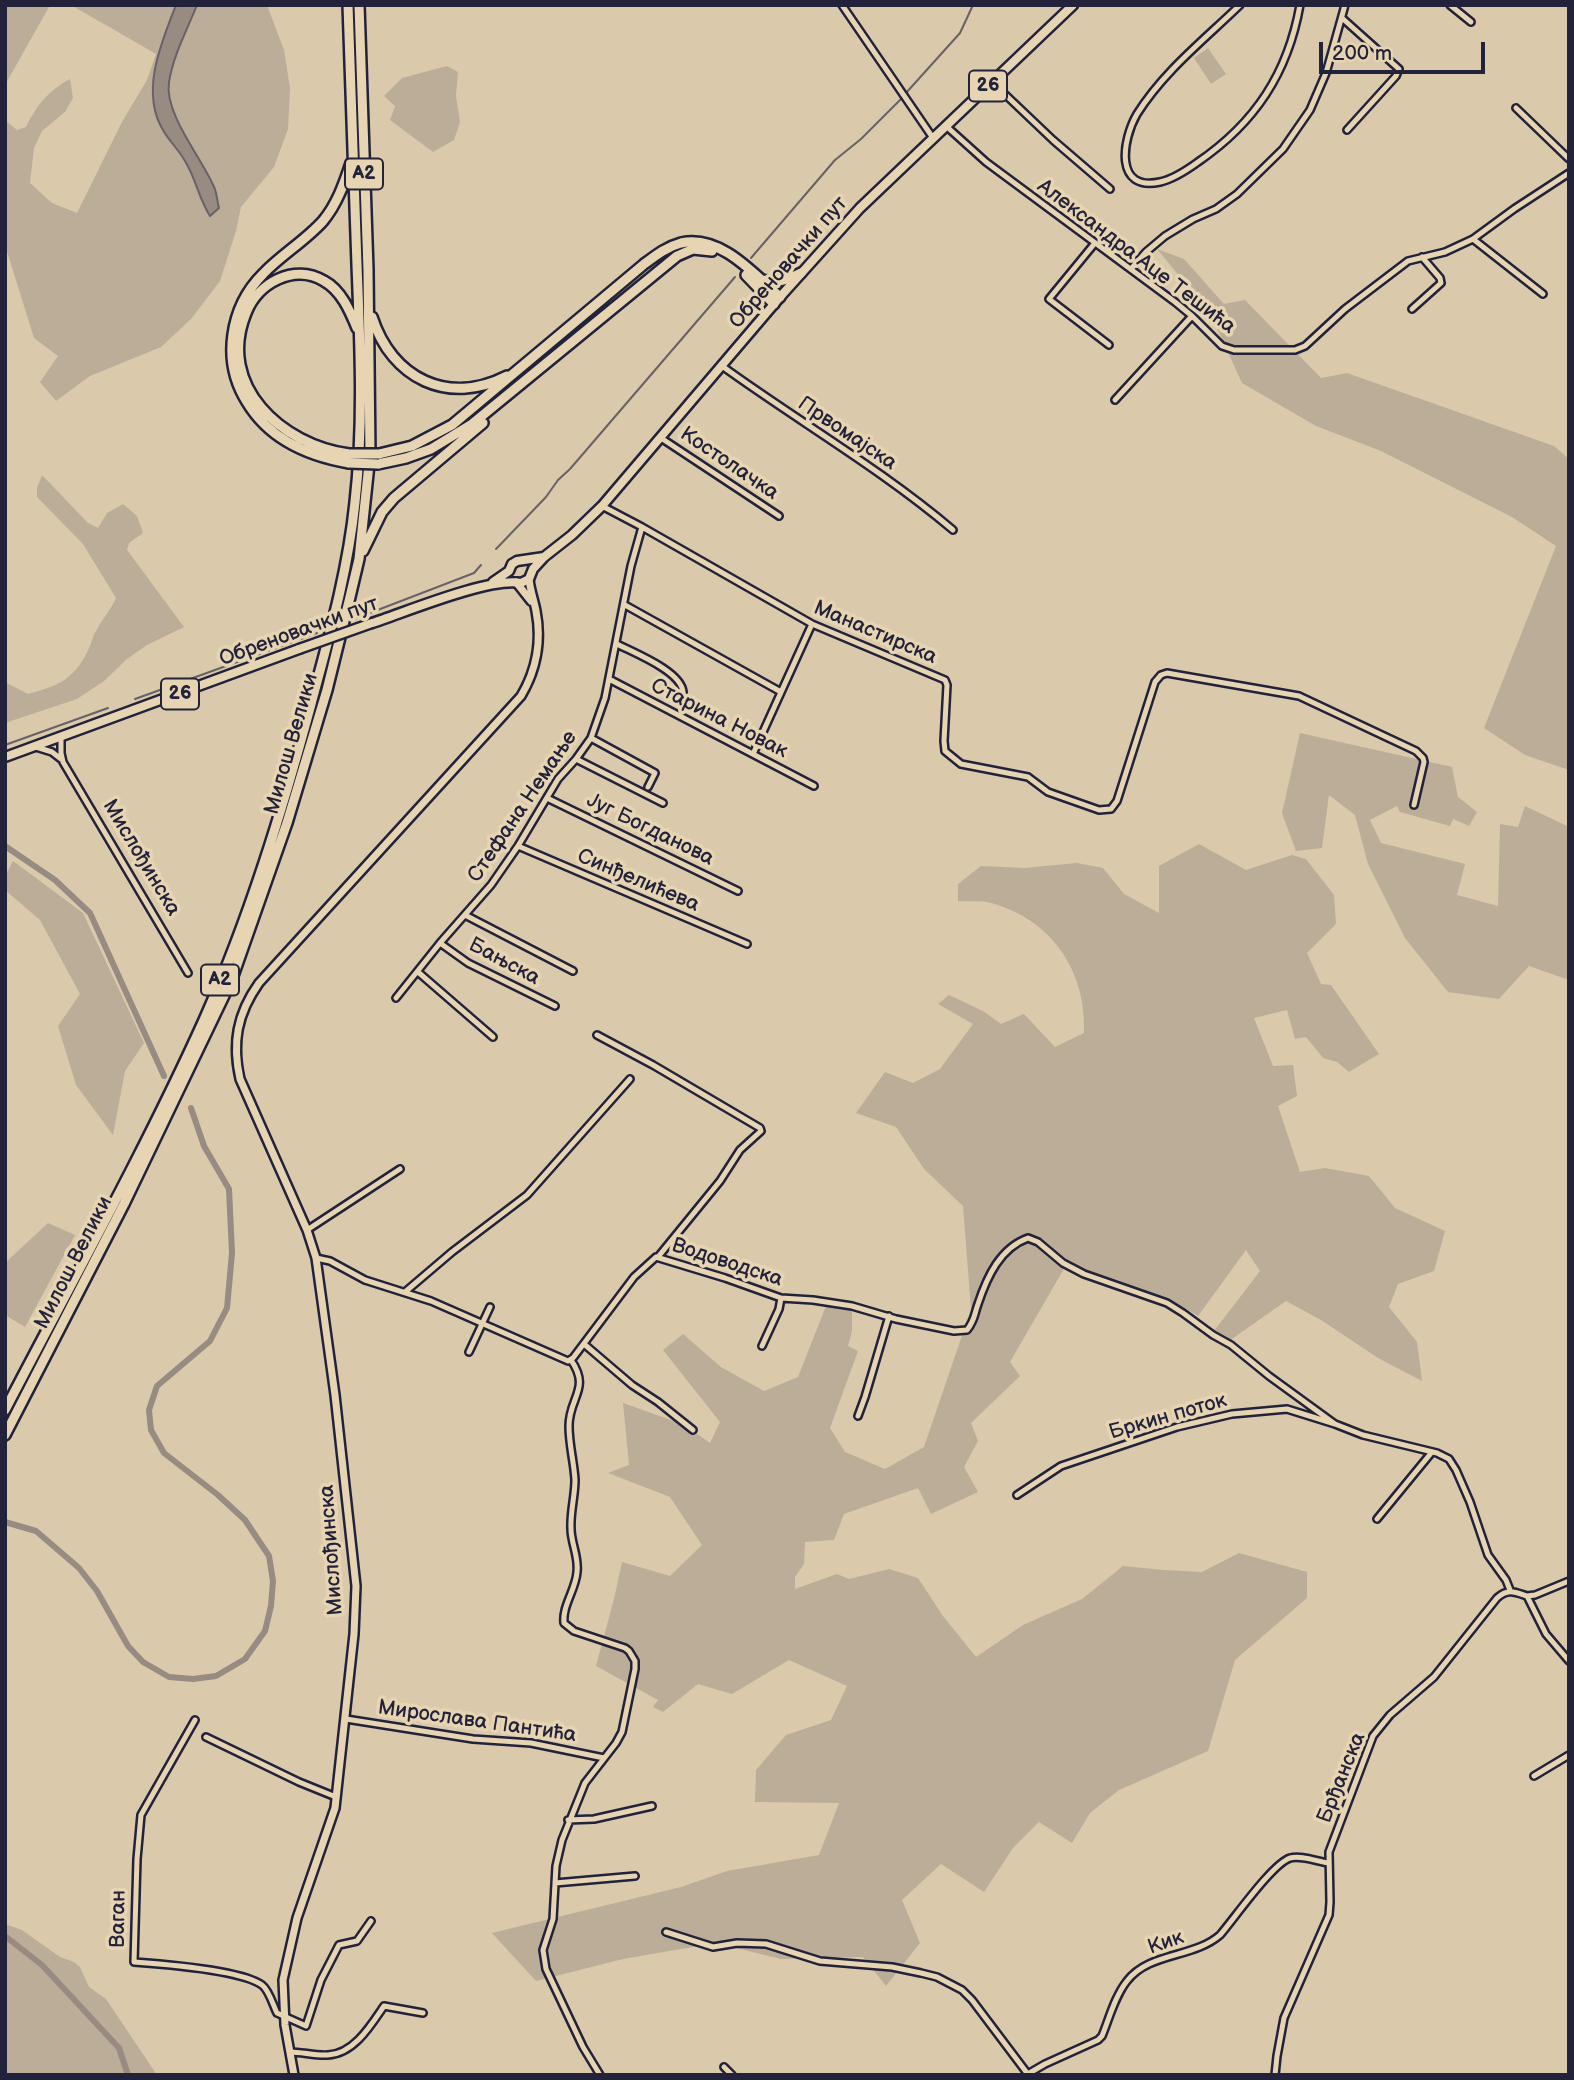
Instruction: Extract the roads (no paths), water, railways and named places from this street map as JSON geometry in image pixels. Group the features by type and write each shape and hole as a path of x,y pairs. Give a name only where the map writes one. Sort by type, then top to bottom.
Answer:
{"highway":[{"name":"Милош Велики","path":"5,1410 146,1139 203,1021 260,875 307,720 340,598 359,459 359,333 348,5"},
{"name":"Милош Велики","path":"5,1435 124,1204 232,979 283,836 327,690 359,559 370,455 369,305 359,5"},
{"path":"353,159 341,191 328,214 313,231 264,272 246,294 233,328 235,376 244,397 266,426 285,441 307,452 378,459 406,458 431,449 472,424 685,251 701,249 721,255 777,301"},
{"path":"378,459 440,433 643,265 674,246 697,242 716,247 732,256 760,279 777,301"},
{"path":"760,279 778,281 801,273"},
{"path":"349,458 308,443 267,416 245,380 240,337 246,313 259,292 276,279 299,274 323,280 332,286 346,304 359,333"},
{"path":"369,305 388,351 403,367 424,381 453,389 476,387 499,380 522,367"},
{"path":"359,559 375,526 394,498 502,407 510,394"}],"main road":[{"name":"Обреновачки пут","path":"530,575 544,557 602,506 860,208 1072,6"},
{"name":"Обреновачки пут","path":"523,561 544,557"},
{"name":"26","path":"509,571 514,562 523,561"},
{"path":"523,561 530,566 530,575"},
{"name":"Обреновачки пут","path":"487,586 509,571"},
{"path":"509,571 535,607"},
{"name":"26","path":"515,581 521,583 530,575"},
{"name":"Мислођинска","path":"294,2075 284,2018 283,1980 292,1934 337,1797 356,1615 356,1586 338,1419 316,1258 307,1230 240,1080 236,1048 238,1026 247,1002 281,957 520,696 532,675 538,653 538,627 530,575"},
{"name":"Обреновачки пут","path":"5,757 299,649 487,586 515,581"}],"street":[{"path":"842,5 933,138"},
{"path":"1240,5 1183,57 1162,80 1138,114 1130,129 1124,154 1128,170 1136,180 1159,183 1180,174 1218,149 1245,123 1272,86 1286,58 1300,5"},
{"path":"1131,269 1165,236 1192,219 1216,209 1237,194 1283,149 1310,110 1326,73 1345,5"},
{"path":"1450,5 1471,22"},
{"path":"1342,18 1399,69 1396,76 1347,130"},
{"path":"992,82 1110,189"},
{"path":"1516,108 1569,159"},
{"name":"Александра Аце Тешића","path":"946,126 986,162 1192,316 1222,346 1234,350 1295,350 1305,345 1345,309 1408,261 1445,252 1473,239 1569,173"},
{"path":"1473,239 1543,294"},
{"path":"1095,243 1049,299 1109,345"},
{"path":"1412,309 1441,283 1440,278 1422,257"},
{"path":"1115,400 1192,316"},
{"name":"Првомајска","path":"722,366 921,503 953,530"},
{"name":"Костолачка","path":"661,438 779,516"},
{"name":"Манастирска","path":"602,506 811,624 945,680 947,685 943,741 945,751 961,764 1028,777 1048,792 1099,810 1111,809 1117,801 1155,682 1164,673 1299,696 1416,751 1424,762 1414,805"},
{"name":"Стефана Немање","path":"396,998 491,885 568,764 576,760 591,738 605,698 631,566 642,527"},
{"path":"625,606 781,692"},
{"path":"752,754 811,624"},
{"path":"617,644 670,673 682,685 683,692"},
{"name":"Старина Новак","path":"609,679 814,786"},
{"name":"Мислођинска","path":"61,738 63,762 188,973"},
{"path":"591,738 655,773 648,787"},
{"path":"36,747 52,751 63,762"},
{"path":"576,760 663,803"},
{"name":"Југ Богданова","path":"547,798 738,891"},
{"name":"Синђелићева","path":"518,846 747,944"},
{"path":"465,915 573,971"},
{"name":"Бањска","path":"440,943 468,963 555,1006"},
{"path":"418,972 493,1037"},
{"path":"597,1035 676,1078 761,1131 740,1150 720,1181 658,1257"},
{"path":"405,1292 527,1195 630,1079"},
{"path":"307,1230 400,1169"},
{"name":"Водоводска","path":"570,1360 634,1277 658,1257 781,1298 852,1306 954,1331 967,1330 974,1321 977,1306 997,1262 1008,1248 1028,1238 1038,1242 1052,1254"},
{"name":"Бркин поток","path":"1052,1254 1084,1274 1167,1303 1231,1345 1335,1423"},
{"path":"316,1258 330,1261 365,1280 431,1301 566,1361 570,1360 578,1371 580,1381 569,1415 575,1480 570,1527 577,1569 576,1580 563,1616 564,1623 574,1631 625,1648 635,1661 635,1669 622,1732 616,1744 585,1783 568,1820 556,1866 553,1919 543,1950 544,1963 583,2047 600,2075"},
{"path":"762,1346 779,1309 781,1298"},
{"path":"469,1352 490,1307"},
{"path":"858,1416 889,1316"},
{"path":"584,1344 632,1385 693,1430"},
{"name":"Бркин поток","path":"1017,1495 1061,1466 1177,1427 1231,1414 1287,1409 1335,1423 1363,1435 1444,1456 1457,1470 1488,1555 1510,1590"},
{"path":"1377,1519 1432,1452"},
{"path":"1510,1590 1527,1596 1535,1595 1569,1581"},
{"name":"Брђанска","path":"1275,2075 1284,2018 1329,1915 1329,1852 1373,1736 1390,1715 1434,1678 1502,1592 1510,1590"},
{"path":"1527,1596 1546,1633 1569,1661"},
{"name":"Мирослава Пантића","path":"346,1719 473,1740 531,1743 604,1758"},
{"name":"Ваган","path":"195,1720 141,1815 134,1962 245,1977 264,1986 277,2014 284,2018"},
{"path":"206,1737 299,1782 337,1797"},
{"path":"1534,1776 1569,1755"},
{"path":"568,1820 594,1819 652,1806"},
{"name":"Кик","path":"1027,2074 1098,2040 1123,1987 1132,1976 1153,1963 1212,1942 1285,1861 1299,1857 1328,1863"},
{"path":"555,1883 635,1877"},
{"path":"284,2018 306,2026 321,1980 339,1945 357,1941 371,1921"},
{"path":"666,1932 713,1947 737,1943 766,1944 820,1961 892,1968 937,1977 967,1995 1027,2074"},
{"path":"289,2052 325,2055 344,2052 370,2026 384,2006 423,2012"},
{"path":"724,2067 732,2075"}],"waterway":[{"path":"906,93 960,33 973,5"},
{"path":"751,258 835,160 861,139 903,97"},
{"path":"496,549 546,497 735,277"},
{"path":"349,621 474,573 481,565"},
{"path":"135,699 317,633"},
{"path":"5,745 108,708"},
{"path":"5,846 55,880 90,913 164,1076"},
{"path":"5,1522 36,1531 79,1568 97,1591 128,1646 143,1662 169,1677 193,1679 216,1676 245,1659 265,1631 273,1581 269,1556 245,1520 164,1453 151,1430 149,1410 157,1386 210,1341 227,1308 232,1253 229,1189 204,1146 191,1108"},
{"path":"5,1936 42,1965 119,2048 128,2075"}]}
